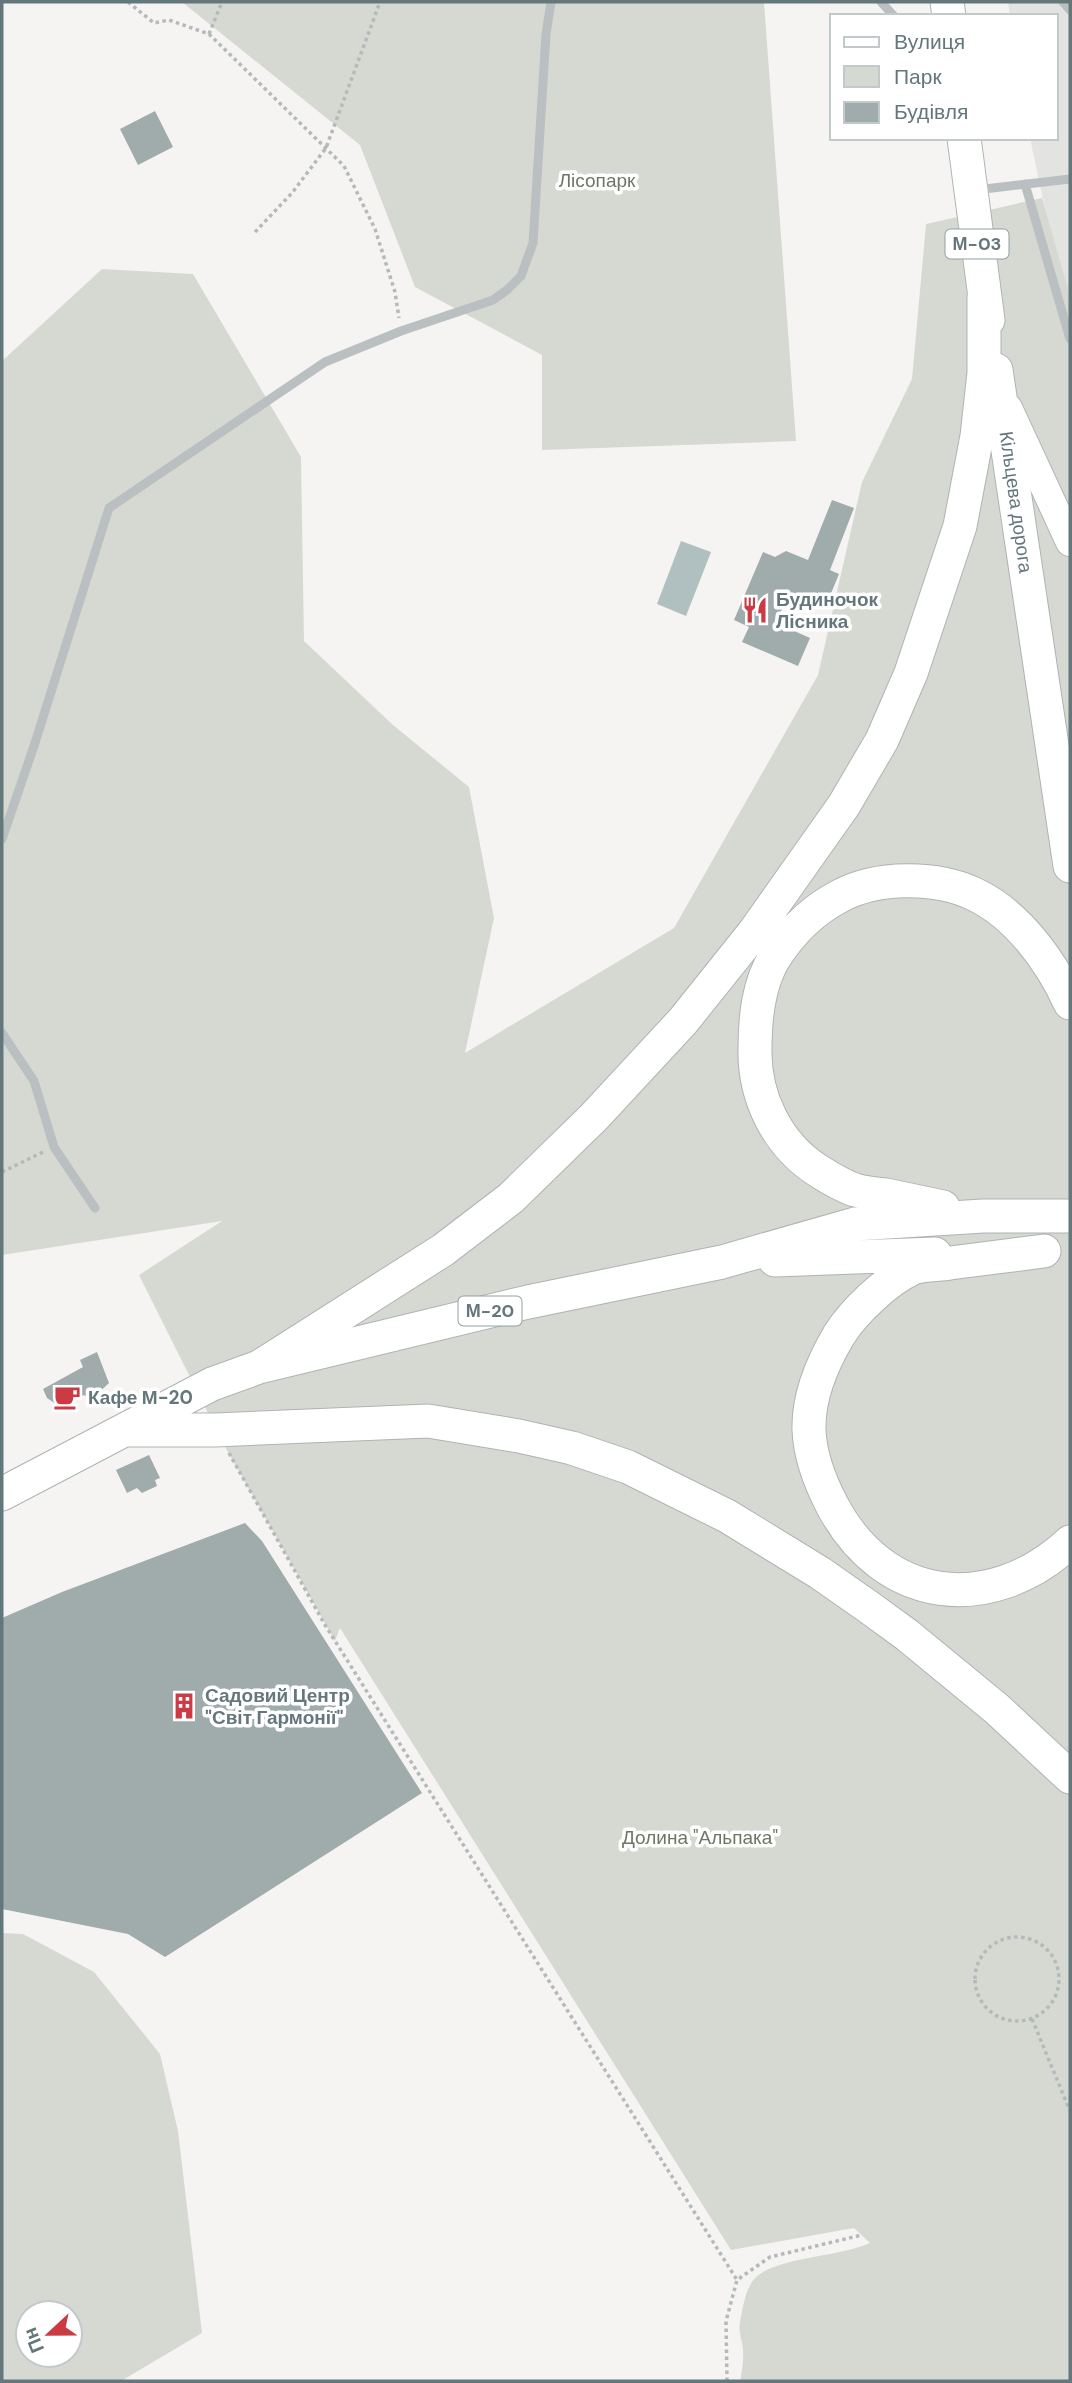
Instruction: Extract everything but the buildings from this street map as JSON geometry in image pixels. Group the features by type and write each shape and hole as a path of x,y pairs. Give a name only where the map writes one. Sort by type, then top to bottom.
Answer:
{"highway":[{"name":"Кільцева дорога","path":"964,140 984,297 1070,866"},
{"path":"260,1367 443,1250 520,1189 594,1118 682,1021 755,931 844,805 882,740 911,673 960,526 977,436 984,373 984,297"},
{"path":"983,1216 854,1190 816,1170 787,1144 766,1111 755,1070 755,1019 763,986 775,958 803,921 841,895 869,886 897,882 936,883 973,894 996,907 1026,935 1060,979 1070,1003"},
{"name":"М-20","path":"2,1494 212,1384 260,1367 528,1302 722,1262 855,1224 983,1216 1057,1216"},
{"path":"1057,1251 915,1268 888,1286 864,1304 846,1324 825,1358 814,1393 809,1428 813,1459 826,1493 843,1525 862,1549 899,1575 949,1590 981,1588 1009,1581 1039,1567 1070,1542"},
{"name":"М-20","path":"722,1262 1057,1251"},
{"path":"121,1430 215,1430 428,1421 572,1448 628,1467 727,1516 820,1573 907,1635 997,1709 1070,1777"}],"main road":[{"path":"999,389 1070,542"}],"lane":[{"path":"2,839 109,508 326,362 401,331 492,300 521,276 533,243 546,33 551,2"},
{"path":"1063,2 1070,10"},
{"path":"970,191 1070,179"},
{"path":"1025,184 1070,339"},
{"path":"2,1033 34,1081 54,1147 95,1208"}],"path":[{"path":"128,2 154,23 169,20 209,34 344,166 375,229 395,292 401,331"},
{"path":"209,34 222,2"},
{"path":"256,232 292,193 326,148 380,2"},
{"path":"2,1172 54,1147"},
{"path":"215,1430 325,1625 737,2280"},
{"path":"1002,1939 1031,1939 1044,1946 1054,1957 1059,1971 1059,1986 1054,2000 1045,2011 1032,2019 1018,2022 1003,2019 990,2012 975,1987 975,1973 980,1958 989,1947 1002,1939"},
{"path":"1032,2019 1070,2111"},
{"path":"727,2381 726,2321 737,2280 770,2257 862,2235"}],"shaded area":[{"path":"1008,2 1070,2 1070,303 1054,252 1030,140 1058,140 1058,14 1010,14"},
{"path":"681,541 711,552 686,616 657,604"}],"green space":[{"name":"Лісопарк","path":"182,2 764,2 796,441 542,450 542,355 415,287 360,145"},
{"name":"Долина \"Альпака\"","path":"1042,198 1070,296 1070,2381 740,2381 743,2353 740,2322 747,2292 756,2277 779,2265 870,2243 854,2228 731,2250 340,1628 335,1641 224,1445 139,1275 222,1221 2,1255 2,361 102,269 193,274 301,457 304,641 393,725 469,787 494,918 465,1053 674,928 818,675 862,482 912,379 926,224"},
{"path":"2,1933 23,1934 94,1972 160,2054 178,2131 202,2333 121,2381 2,2381"}],"place":[{"name":"Будиночок Лісника","path":"755,610"},
{"name":"Кафе М-20","path":"67,1397"},
{"name":"Садовий Центр \"Світ Гармонії\"","path":"184,1706"}]}
